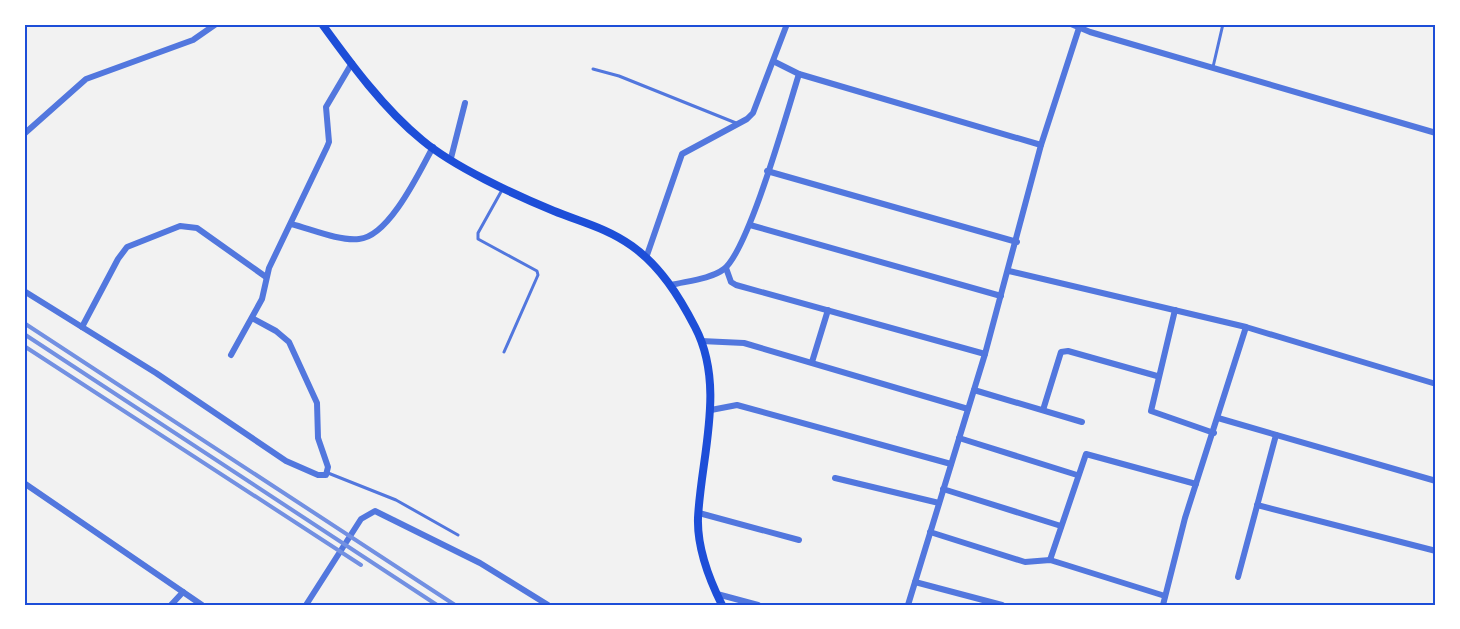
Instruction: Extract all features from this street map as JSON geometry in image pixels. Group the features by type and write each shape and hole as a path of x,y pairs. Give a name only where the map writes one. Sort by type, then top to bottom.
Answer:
{"main road":[{"path":"321,24 386,103 423,141 503,187 555,212 603,228 646,258 671,285 705,352 711,410 699,513 701,550 722,605"}],"street":[{"path":"24,134 86,79 193,40 216,24"},
{"path":"646,258 682,154 738,124 753,112 790,24 801,24"},
{"path":"1071,24 1213,69 1436,133"},
{"path":"908,605 1009,271 1041,145 1079,28"},
{"path":"775,62 799,74 1041,145"},
{"path":"231,355 262,299 267,277 329,142 326,107 353,63"},
{"path":"671,285 717,273 726,268 750,225 799,74"},
{"path":"451,158 465,103"},
{"path":"291,224 353,239 368,237 397,211 433,147"},
{"path":"767,171 1017,242"},
{"path":"750,225 1001,296"},
{"path":"82,327 118,259 127,247 180,226 197,228 267,277"},
{"path":"726,268 731,282 736,285 985,354"},
{"path":"1009,271 1246,327 1436,384"},
{"path":"24,291 156,373 286,461 318,475 328,473 318,438 317,403 289,342 276,331 252,318"},
{"path":"812,362 828,310"},
{"path":"1175,310 1151,405 1154,414 1214,433"},
{"path":"1162,605 1196,484 1246,327"},
{"path":"701,342 744,343 968,410"},
{"path":"1042,410 1061,352 1068,351 1157,376"},
{"path":"974,390 1082,422"},
{"path":"711,410 737,405 951,464"},
{"path":"1218,418 1436,481"},
{"path":"1238,577 1276,435"},
{"path":"959,438 1077,475"},
{"path":"1050,560 1086,454 1196,484"},
{"path":"835,478 939,503"},
{"path":"24,483 202,605"},
{"path":"943,489 1061,526"},
{"path":"1257,505 1436,551"},
{"path":"306,605 361,519 375,511 384,513 480,563 548,605"},
{"path":"699,513 799,540"},
{"path":"930,532 1025,562 1050,560 1165,596"},
{"path":"915,582 1002,605"},
{"path":"171,605 183,592"},
{"path":"717,594 758,605"}],"lane":[{"path":"1213,69 1223,24"},
{"path":"593,69 619,76 738,124"},
{"path":"503,187 478,233 478,239 537,271 538,275 504,352"},
{"path":"328,473 396,500 458,535"}],"railway":[{"path":"24,323 455,605"},
{"path":"24,334 437,605"},
{"path":"24,346 361,565"}]}
